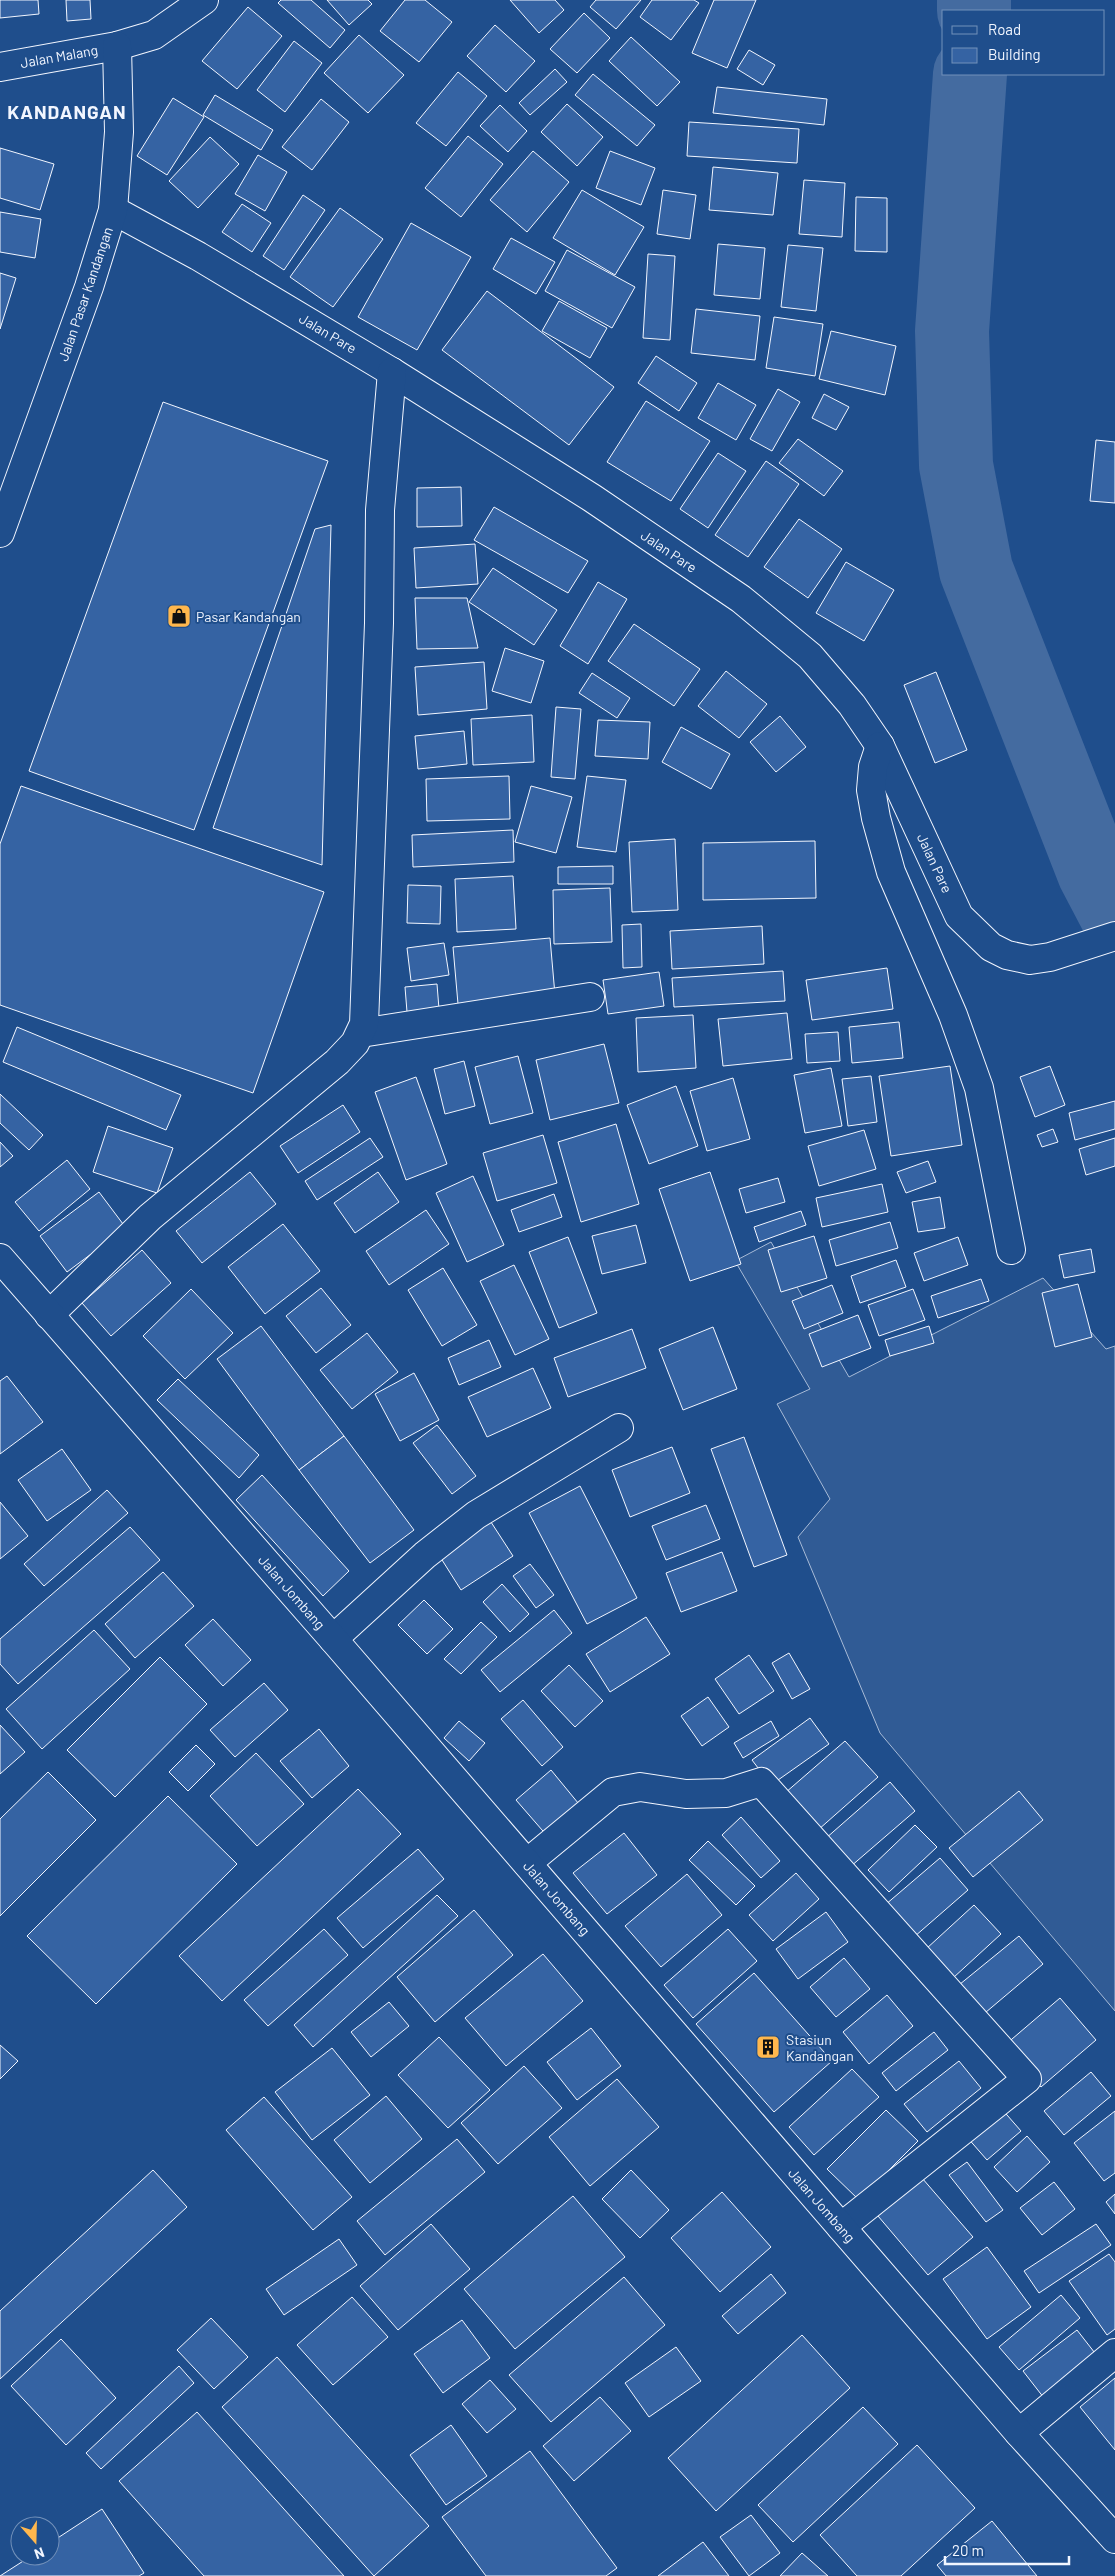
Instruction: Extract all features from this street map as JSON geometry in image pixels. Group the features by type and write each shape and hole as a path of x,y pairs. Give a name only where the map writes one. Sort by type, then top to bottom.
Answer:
{"street":[{"name":"Jalan Malang","path":"0,67 118,46 154,35 204,0"},
{"name":"Jalan Pasar Kandangan","path":"0,533 89,287 114,210 119,132 118,46"},
{"name":"Jalan Pare","path":"114,210 198,256 392,372 592,498 741,599 810,656 852,705 880,746 959,916 991,947 1007,955 1030,960 1050,957 1115,936"},
{"path":"49,1315 150,1217 337,1062 361,1033 364,1024 379,623 380,510 392,372"},
{"path":"880,746 873,767 871,790 876,818 891,872 952,1015 979,1088 1011,1250"},
{"path":"361,1033 590,997"},
{"name":"Jalan Jombang","path":"0,1258 334,1639 1019,2433 1115,2539"},
{"path":"334,1639 425,1555 476,1515 619,1428"},
{"path":"527,1864 613,1792 640,1787 686,1794 726,1793 761,1782 1027,2079 841,2227"},
{"path":"1019,2433 1115,2354"}],"shaded area":[{"path":"771,1242 849,1377 1043,1278 1106,1349 1115,1346 1115,2011 880,1733 798,1537 830,1499 777,1404 810,1389 735,1261"}],"building":[{"path":"0,0 38,0 39,14 0,18"},
{"path":"66,0 90,0 91,19 67,21"},
{"path":"281,0 311,0 345,30 330,48 278,3"},
{"path":"327,0 368,0 372,4 349,25"},
{"path":"405,0 425,0 452,22 419,62 380,31"},
{"path":"510,0 555,0 564,10 539,33"},
{"path":"596,0 641,0 616,29 590,7"},
{"path":"652,0 694,0 699,3 671,40 640,17"},
{"path":"714,0 756,0 727,68 692,53"},
{"path":"248,7 282,36 237,89 202,61"},
{"path":"584,13 610,38 577,73 550,49"},
{"path":"495,25 535,61 506,92 467,56"},
{"path":"359,35 404,75 368,113 324,73"},
{"path":"631,37 680,82 657,106 609,61"},
{"path":"294,41 322,63 285,112 257,90"},
{"path":"749,50 775,65 763,85 737,69"},
{"path":"555,69 567,82 530,115 519,103"},
{"path":"458,72 487,96 446,146 416,123"},
{"path":"593,74 655,125 637,146 575,95"},
{"path":"717,87 827,99 824,125 713,113"},
{"path":"215,95 273,130 261,150 203,115"},
{"path":"173,98 204,117 167,175 137,156"},
{"path":"321,99 349,122 312,170 282,147"},
{"path":"567,104 603,137 577,166 541,132"},
{"path":"500,105 527,131 508,152 480,126"},
{"path":"689,122 799,129 797,163 687,156"},
{"path":"468,136 503,164 461,217 425,188"},
{"path":"210,137 239,164 198,208 169,181"},
{"path":"0,148 54,164 40,210 0,198"},
{"path":"533,151 569,182 527,232 490,200"},
{"path":"610,151 655,168 641,205 596,188"},
{"path":"258,155 287,172 265,211 235,194"},
{"path":"713,167 778,173 773,215 709,210"},
{"path":"804,180 845,183 842,237 799,234"},
{"path":"582,190 644,227 615,275 553,238"},
{"path":"663,190 696,195 690,239 657,234"},
{"path":"303,195 325,210 284,270 263,256"},
{"path":"856,197 887,198 887,252 855,251"},
{"path":"242,204 271,223 252,252 222,232"},
{"path":"340,208 383,239 333,307 290,277"},
{"path":"0,212 41,219 35,258 0,252"},
{"path":"411,223 471,257 417,350 358,317"},
{"path":"511,238 555,262 536,294 493,269"},
{"path":"718,244 765,248 760,299 714,295"},
{"path":"788,245 823,248 816,311 781,307"},
{"path":"567,250 635,287 612,328 545,291"},
{"path":"648,254 675,256 670,340 643,338"},
{"path":"0,273 16,278 0,329"},
{"path":"487,291 614,387 569,445 442,350"},
{"path":"559,301 607,328 590,358 542,331"},
{"path":"696,309 760,316 755,360 691,353"},
{"path":"774,317 823,324 815,376 766,368"},
{"path":"831,331 896,346 885,395 819,379"},
{"path":"656,356 697,383 679,411 638,383"},
{"path":"718,383 756,405 736,440 698,418"},
{"path":"778,389 800,402 772,451 750,439"},
{"path":"824,394 849,407 836,430 812,418"},
{"path":"646,401 710,441 671,501 607,462"},
{"name":"Pasar Kandangan","path":"163,402 328,461 194,830 29,771"},
{"path":"798,439 843,471 824,496 779,463"},
{"path":"1096,440 1115,442 1115,503 1090,501"},
{"path":"718,453 746,471 708,528 680,509"},
{"path":"766,461 799,484 748,557 715,535"},
{"path":"461,487 462,526 417,527 417,488"},
{"path":"494,507 588,561 568,593 474,540"},
{"path":"799,519 842,549 808,598 764,567"},
{"name":"Pasar Kandangan","path":"331,525 322,865 213,828 315,529"},
{"path":"475,544 478,584 416,588 414,548"},
{"path":"846,562 894,590 864,641 816,613"},
{"path":"493,568 557,610 534,645 469,602"},
{"path":"598,582 627,599 588,664 560,646"},
{"path":"415,598 467,598 478,648 417,649"},
{"path":"634,624 700,669 674,706 608,661"},
{"path":"505,648 544,661 531,703 492,691"},
{"path":"484,662 487,709 418,715 415,667"},
{"path":"726,671 767,704 739,738 698,706"},
{"path":"936,672 967,750 935,763 904,685"},
{"path":"592,673 630,698 617,718 579,693"},
{"path":"556,707 581,709 575,779 551,777"},
{"path":"532,715 534,762 473,765 471,719"},
{"path":"780,716 806,747 776,772 750,742"},
{"path":"598,720 650,722 648,759 595,756"},
{"path":"681,727 730,754 711,789 662,762"},
{"path":"464,731 467,764 418,769 415,736"},
{"path":"509,776 510,819 427,821 426,779"},
{"path":"587,776 626,780 616,852 577,847"},
{"path":"21,786 324,892 253,1093 0,1005 0,844"},
{"path":"531,786 572,797 556,853 515,842"},
{"path":"513,830 514,862 413,867 412,835"},
{"path":"675,839 678,910 632,912 629,842"},
{"path":"815,841 816,898 703,900 703,843"},
{"path":"613,866 613,884 558,884 558,867"},
{"path":"513,876 516,929 457,932 455,879"},
{"path":"408,885 441,886 440,924 407,923"},
{"path":"610,888 612,942 554,944 553,890"},
{"path":"641,924 642,967 623,968 622,925"},
{"path":"762,926 764,964 672,969 670,931"},
{"path":"550,938 555,995 458,1004 453,947"},
{"path":"444,943 449,975 411,981 407,948"},
{"path":"887,968 893,1009 812,1020 806,980"},
{"path":"783,971 785,1001 674,1007 672,978"},
{"path":"659,972 664,1006 608,1014 603,980"},
{"path":"437,984 439,1009 407,1012 405,987"},
{"path":"787,1013 792,1059 723,1066 718,1019"},
{"path":"693,1015 696,1068 638,1072 636,1018"},
{"path":"899,1022 903,1058 852,1063 849,1027"},
{"path":"17,1027 181,1095 166,1130 3,1062"},
{"path":"838,1032 840,1061 807,1063 805,1034"},
{"path":"604,1044 619,1103 550,1120 536,1060"},
{"path":"518,1056 533,1113 490,1124 475,1067"},
{"path":"464,1061 475,1106 445,1114 434,1069"},
{"path":"950,1066 962,1145 891,1156 879,1076"},
{"path":"1050,1066 1065,1105 1035,1117 1020,1077"},
{"path":"831,1068 842,1126 805,1133 794,1075"},
{"path":"871,1076 877,1122 848,1126 842,1079"},
{"path":"416,1077 447,1164 406,1180 375,1092"},
{"path":"733,1078 750,1139 707,1151 690,1091"},
{"path":"676,1086 698,1146 649,1164 627,1105"},
{"path":"0,1094 43,1135 29,1150 0,1123"},
{"path":"1115,1101 1115,1129 1075,1140 1069,1113"},
{"path":"343,1105 360,1132 298,1173 280,1146"},
{"path":"616,1124 639,1204 581,1222 558,1142"},
{"path":"108,1126 173,1148 157,1193 93,1172"},
{"path":"1053,1129 1058,1142 1042,1147 1037,1135"},
{"path":"864,1130 876,1169 819,1186 808,1146"},
{"path":"543,1135 557,1183 497,1201 483,1153"},
{"path":"370,1138 383,1157 317,1200 305,1181"},
{"path":"1115,1138 1115,1166 1086,1175 1079,1149"},
{"path":"0,1142 13,1156 0,1167"},
{"path":"67,1160 90,1189 39,1231 15,1202"},
{"path":"928,1161 936,1182 906,1193 897,1172"},
{"path":"250,1172 276,1204 202,1263 176,1231"},
{"path":"378,1172 399,1202 355,1233 334,1203"},
{"path":"710,1172 741,1264 690,1281 659,1189"},
{"path":"473,1176 504,1245 467,1262 436,1193"},
{"path":"778,1178 785,1202 746,1213 739,1189"},
{"path":"882,1184 888,1212 822,1227 816,1198"},
{"path":"99,1192 126,1228 67,1272 40,1236"},
{"path":"554,1194 562,1217 519,1232 511,1210"},
{"path":"940,1197 945,1228 918,1232 912,1202"},
{"path":"426,1210 449,1244 389,1285 366,1251"},
{"path":"801,1211 806,1225 759,1242 754,1227"},
{"path":"890,1222 898,1248 836,1266 829,1240"},
{"path":"283,1224 320,1271 265,1314 228,1267"},
{"path":"636,1225 646,1263 602,1274 592,1236"},
{"path":"814,1236 827,1278 781,1292 768,1250"},
{"path":"568,1237 597,1313 559,1328 529,1252"},
{"path":"958,1237 968,1265 924,1281 914,1253"},
{"path":"1091,1249 1095,1272 1064,1278 1059,1255"},
{"path":"142,1250 171,1283 111,1336 82,1303"},
{"path":"896,1260 906,1287 860,1303 851,1276"},
{"path":"514,1265 549,1339 515,1355 480,1281"},
{"path":"443,1268 477,1325 442,1346 408,1290"},
{"path":"981,1279 989,1301 938,1318 931,1296"},
{"path":"1078,1284 1092,1337 1055,1347 1042,1293"},
{"path":"832,1285 843,1313 804,1329 792,1301"},
{"path":"321,1288 351,1325 316,1353 286,1316"},
{"path":"191,1289 233,1333 185,1379 143,1336"},
{"path":"913,1289 925,1320 879,1336 868,1305"},
{"path":"858,1315 871,1348 822,1367 809,1334"},
{"path":"261,1326 344,1436 299,1470 217,1359"},
{"path":"929,1326 934,1343 890,1356 885,1340"},
{"path":"713,1327 737,1389 683,1410 659,1349"},
{"path":"632,1329 646,1368 568,1397 554,1358"},
{"path":"367,1333 398,1372 352,1409 320,1370"},
{"path":"489,1340 501,1367 459,1385 448,1358"},
{"path":"533,1368 551,1408 487,1437 468,1397"},
{"path":"414,1373 439,1420 400,1441 375,1394"},
{"path":"7,1376 43,1422 0,1454 0,1381"},
{"path":"178,1379 259,1455 239,1478 157,1400"},
{"path":"437,1425 476,1476 452,1494 413,1443"},
{"path":"344,1436 414,1530 370,1563 299,1470"},
{"path":"744,1437 787,1555 754,1567 711,1449"},
{"path":"672,1447 690,1493 630,1517 612,1470"},
{"path":"62,1449 91,1490 47,1521 18,1480"},
{"path":"262,1475 349,1571 323,1596 236,1500"},
{"path":"580,1486 637,1598 587,1624 529,1513"},
{"path":"107,1490 128,1513 44,1586 24,1564"},
{"path":"0,1502 28,1536 0,1559"},
{"path":"706,1505 720,1539 666,1560 652,1526"},
{"path":"489,1519 513,1556 461,1590 437,1552"},
{"path":"130,1527 160,1560 18,1684 0,1664 0,1639"},
{"path":"722,1552 737,1591 681,1612 666,1573"},
{"path":"530,1564 554,1595 536,1608 513,1576"},
{"path":"163,1572 194,1606 135,1658 105,1624"},
{"path":"502,1584 529,1614 510,1632 483,1602"},
{"path":"424,1600 453,1629 427,1654 398,1625"},
{"path":"554,1610 572,1633 500,1692 481,1670"},
{"path":"646,1617 670,1654 610,1692 586,1654"},
{"path":"213,1619 251,1660 223,1686 185,1645"},
{"path":"481,1622 497,1637 461,1674 444,1659"},
{"path":"94,1630 130,1669 42,1749 6,1709"},
{"path":"789,1653 810,1689 792,1699 772,1663"},
{"path":"749,1655 774,1691 739,1714 715,1679"},
{"path":"160,1657 207,1704 115,1797 67,1750"},
{"path":"569,1665 603,1701 575,1727 541,1691"},
{"path":"264,1683 288,1710 235,1757 210,1730"},
{"path":"708,1697 729,1727 702,1746 681,1716"},
{"path":"523,1700 563,1747 542,1766 501,1719"},
{"path":"810,1718 829,1744 771,1785 752,1760"},
{"path":"459,1721 485,1743 469,1761 444,1738"},
{"path":"771,1721 779,1736 743,1758 734,1743"},
{"path":"0,1725 25,1752 0,1774"},
{"path":"319,1729 349,1766 312,1798 280,1761"},
{"path":"845,1741 878,1777 818,1830 785,1793"},
{"path":"196,1745 215,1764 188,1791 169,1772"},
{"path":"256,1753 304,1804 257,1846 210,1796"},
{"path":"551,1770 583,1809 549,1838 516,1800"},
{"path":"48,1772 96,1820 0,1916 0,1819"},
{"path":"890,1782 915,1811 850,1867 825,1839"},
{"path":"358,1789 401,1834 222,2001 179,1956"},
{"path":"1019,1791 1043,1820 973,1877 949,1848"},
{"path":"168,1796 237,1864 96,2004 27,1936"},
{"path":"741,1817 780,1861 761,1878 722,1835"},
{"path":"915,1825 937,1847 889,1892 868,1870"},
{"path":"624,1833 657,1875 607,1914 573,1873"},
{"path":"708,1841 755,1886 736,1905 689,1860"},
{"path":"418,1849 444,1879 363,1948 337,1918"},
{"path":"940,1858 968,1890 914,1937 885,1905"},
{"path":"796,1873 819,1899 773,1941 749,1915"},
{"path":"687,1874 722,1915 661,1967 625,1926"},
{"path":"437,1895 458,1916 313,2047 294,2025"},
{"path":"974,1905 1001,1934 953,1978 926,1949"},
{"path":"474,1910 513,1955 435,2022 397,1977"},
{"path":"826,1912 848,1942 798,1979 776,1949"},
{"path":"324,1929 348,1955 268,2026 244,2000"},
{"path":"728,1929 757,1961 693,2018 664,1985"},
{"path":"1019,1936 1043,1964 979,2018 954,1989"},
{"path":"543,1954 583,2001 506,2066 465,2018"},
{"path":"844,1958 870,1989 836,2017 810,1987"},
{"name":"Stasiun Kandangan","path":"754,1973 832,2061 774,2112 696,2024"},
{"path":"887,1995 913,2026 869,2064 843,2032"},
{"path":"1060,1998 1096,2040 1041,2087 1005,2045"},
{"path":"389,2002 409,2026 371,2057 351,2032"},
{"path":"591,2028 621,2066 577,2100 547,2062"},
{"path":"934,2032 948,2050 896,2091 882,2073"},
{"path":"439,2037 490,2090 448,2128 398,2075"},
{"path":"0,2045 18,2061 0,2079"},
{"path":"332,2048 370,2095 312,2140 275,2092"},
{"path":"959,2061 981,2088 927,2132 904,2104"},
{"path":"524,2066 562,2108 498,2164 461,2123"},
{"path":"852,2069 879,2097 814,2155 789,2127"},
{"path":"1091,2072 1111,2096 1064,2135 1044,2111"},
{"path":"617,2079 659,2127 590,2186 549,2137"},
{"path":"386,2096 422,2139 370,2183 334,2140"},
{"path":"264,2097 352,2197 313,2230 226,2130"},
{"path":"1000,2107 1021,2131 987,2160 966,2136"},
{"path":"886,2110 918,2141 859,2200 827,2169"},
{"path":"1115,2111 1115,2173 1104,2181 1074,2143"},
{"path":"1027,2136 1050,2162 1017,2192 994,2167"},
{"path":"457,2139 485,2172 385,2255 357,2221"},
{"path":"967,2162 1003,2210 986,2222 949,2175"},
{"path":"153,2170 187,2207 0,2379 0,2311"},
{"path":"631,2170 669,2210 640,2238 602,2199"},
{"path":"922,2178 973,2237 928,2275 878,2216"},
{"path":"1054,2182 1075,2209 1042,2235 1020,2208"},
{"path":"722,2192 771,2247 720,2292 671,2238"},
{"path":"1115,2194 1115,2214 1106,2202"},
{"path":"573,2196 625,2257 515,2349 464,2289"},
{"path":"431,2224 470,2269 398,2330 360,2286"},
{"path":"1096,2224 1111,2245 1039,2293 1024,2271"},
{"path":"339,2239 357,2265 284,2315 266,2289"},
{"path":"987,2247 1031,2307 987,2339 943,2279"},
{"path":"1109,2254 1115,2262 1115,2329 1107,2335 1069,2281"},
{"path":"771,2274 786,2293 738,2334 722,2316"},
{"path":"624,2277 665,2325 551,2422 509,2375"},
{"path":"1061,2295 1080,2318 1019,2370 999,2347"},
{"path":"352,2297 388,2337 333,2385 297,2345"},
{"path":"211,2318 248,2357 214,2389 177,2350"},
{"path":"462,2320 490,2358 443,2393 414,2354"},
{"path":"1077,2330 1098,2357 1044,2398 1023,2371"},
{"path":"802,2335 850,2388 716,2511 668,2458"},
{"path":"61,2339 116,2398 66,2445 11,2386"},
{"path":"676,2347 701,2381 649,2417 625,2383"},
{"path":"277,2357 429,2526 374,2576 222,2407"},
{"path":"179,2366 194,2383 101,2469 86,2453"},
{"path":"1115,2378 1115,2450 1080,2407"},
{"path":"490,2380 516,2409 487,2433 462,2404"},
{"path":"600,2397 631,2431 574,2481 543,2446"},
{"path":"863,2407 898,2444 793,2542 758,2505"},
{"path":"197,2412 344,2576 204,2576 119,2481"},
{"path":"451,2425 487,2476 446,2505 410,2455"},
{"path":"917,2445 975,2508 901,2576 857,2576 820,2535"},
{"path":"530,2451 617,2568 606,2576 486,2576 442,2517"},
{"path":"102,2509 144,2573 139,2576 0,2576 16,2566 60,2566 60,2536"},
{"path":"751,2515 780,2553 749,2576 720,2537"},
{"path":"992,2521 1037,2576 946,2576 937,2565"},
{"path":"703,2542 729,2576 658,2576"},
{"path":"802,2553 828,2576 780,2576"}],"waterway":[{"path":"974,0 974,10"},
{"path":"970,75 952,331 956,465 976,570 1094,872 1115,912"}],"place":[{"name":"Pasar Kandangan","path":"179,616"},
{"name":"Stasiun Kandangan","path":"768,2047"}],"district":[{"name":"KANDANGAN","path":"67,111"}]}
